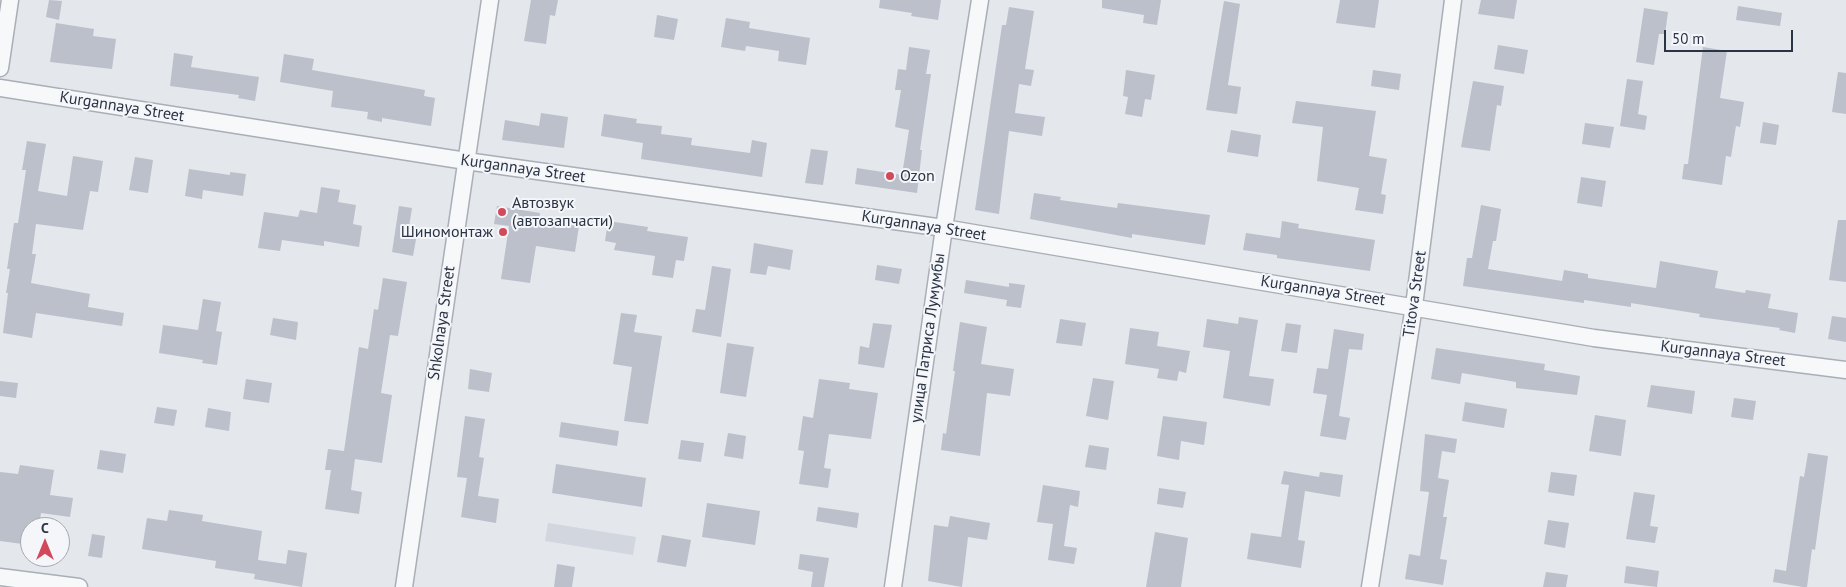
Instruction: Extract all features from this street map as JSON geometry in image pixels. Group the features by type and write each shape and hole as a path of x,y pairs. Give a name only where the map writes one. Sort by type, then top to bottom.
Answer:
{"street":[{"path":"0,68 10,0"},
{"name":"Shkolnaya Street","path":"404,587 490,0"},
{"name":"улица Патриса Лумумбы","path":"893,587 944,228 980,0"},
{"name":"Titova Street","path":"1370,587 1414,306 1454,0"},
{"name":"Kurgannaya Street","path":"0,88 466,161 944,228 1414,306 1594,338 1846,370"},
{"path":"0,577 80,587"}],"shaded area":[{"path":"548,523 636,537 633,555 545,541"}],"building":[{"path":"49,0 62,1 59,20 46,17"},
{"path":"531,0 558,0 555,16 550,15 546,44 524,41"},
{"path":"880,0 941,0 938,20 911,16 912,13 879,8"},
{"path":"1102,0 1161,0 1157,25 1143,23 1144,15 1102,8"},
{"path":"1340,0 1379,0 1375,28 1336,23"},
{"path":"1481,0 1517,0 1514,19 1478,14"},
{"path":"1224,1 1240,4 1228,85 1241,87 1237,114 1206,110"},
{"path":"1738,6 1782,13 1780,26 1736,20"},
{"path":"1009,7 1034,11 1025,69 1034,70 1031,86 1019,84 1015,113 1045,117 1042,136 1009,131 999,214 975,210 1002,25 1006,25"},
{"path":"1644,8 1668,12 1665,34 1659,34 1654,65 1636,62"},
{"path":"657,15 678,19 674,40 654,37"},
{"path":"726,18 750,22 749,28 810,38 806,65 778,61 779,51 746,46 745,51 721,47"},
{"path":"56,23 94,29 93,36 116,39 112,69 50,62"},
{"path":"1498,45 1528,50 1524,74 1494,69"},
{"path":"909,47 930,50 926,74 931,74 920,150 922,150 917,193 855,184 857,168 902,175 909,130 895,127 901,90 895,90 898,69 906,70"},
{"path":"1703,47 1727,51 1720,98 1744,102 1740,127 1736,126 1731,157 1726,156 1722,185 1682,179 1684,164 1688,164"},
{"path":"174,53 193,56 191,67 259,77 255,101 238,98 239,95 170,86"},
{"path":"284,54 314,59 312,70 425,90 424,96 435,98 431,126 382,118 382,122 367,119 368,112 331,107 333,91 280,82"},
{"path":"1126,70 1155,75 1151,100 1145,99 1142,117 1125,114 1128,97 1123,96"},
{"path":"1373,70 1401,74 1399,90 1371,86"},
{"path":"1838,72 1846,73 1846,114 1832,112"},
{"path":"1627,79 1643,81 1638,114 1647,116 1645,130 1620,126"},
{"path":"1473,81 1504,86 1501,106 1497,105 1490,151 1461,147"},
{"path":"1296,101 1376,111 1369,156 1387,159 1381,194 1386,195 1383,214 1355,210 1359,188 1317,181 1323,127 1292,123"},
{"path":"541,113 568,117 564,148 502,140 505,120 539,126"},
{"path":"604,114 637,119 636,123 662,126 661,134 692,138 691,145 750,153 752,140 767,143 762,177 641,159 643,143 601,136"},
{"path":"1763,122 1779,125 1776,145 1760,143"},
{"path":"1585,123 1614,127 1610,148 1582,144"},
{"path":"1231,130 1261,135 1258,157 1227,152"},
{"path":"27,141 46,144 38,191 67,196 73,156 103,161 98,192 90,191 83,230 36,224 32,254 36,254 31,283 90,294 88,307 124,313 122,326 36,313 32,338 3,333 10,269 7,269 14,223 18,223 26,170 22,170"},
{"path":"811,149 828,151 823,185 805,183"},
{"path":"135,157 153,160 148,193 129,190"},
{"path":"189,169 230,175 230,172 246,174 243,196 203,190 202,199 185,196"},
{"path":"1581,177 1606,181 1602,207 1577,203"},
{"path":"321,187 340,190 338,202 356,205 353,224 362,226 359,247 324,241 324,246 282,240 280,251 258,248 264,212 298,217 300,210 317,213"},
{"path":"1034,193 1061,197 1060,200 1117,208 1118,203 1210,215 1205,245 1132,234 1132,238 1030,219"},
{"path":"1481,205 1501,209 1496,241 1493,241 1488,269 1562,281 1564,270 1588,274 1588,278 1656,288 1660,261 1718,271 1715,288 1745,293 1746,290 1771,294 1768,308 1798,313 1795,333 1779,330 1780,328 1699,317 1700,314 1631,303 1631,307 1584,300 1584,303 1463,286 1467,258 1472,258"},
{"path":"399,206 412,208 408,233 417,234 413,256 392,252"},
{"path":"497,206 540,213 539,219 579,226 575,252 536,246 530,283 501,279 509,226 494,224"},
{"path":"1838,220 1846,220 1846,282 1829,280"},
{"path":"608,221 648,227 647,231 688,237 684,261 676,260 673,278 652,275 655,256 614,250 616,243 605,241"},
{"path":"1282,221 1299,224 1298,228 1375,240 1370,271 1277,258 1277,255 1243,250 1246,233 1280,238"},
{"path":"754,243 793,250 790,270 768,266 766,275 750,273"},
{"path":"877,265 902,269 899,284 875,280"},
{"path":"712,266 731,269 721,337 692,332 696,309 705,310"},
{"path":"383,278 407,282 398,336 390,335 381,393 392,395 382,463 355,459 351,490 362,492 359,514 325,509 331,470 325,470 328,449 344,451 359,347 368,349 374,309 378,310"},
{"path":"966,280 1009,287 1009,283 1025,285 1021,308 1006,306 1007,300 964,293"},
{"path":"203,299 221,302 216,331 222,332 217,365 202,363 203,360 159,353 163,325 198,330"},
{"path":"621,313 637,315 634,332 662,336 648,424 624,421 632,367 613,364"},
{"path":"1832,316 1846,318 1846,342 1828,339"},
{"path":"1239,317 1258,320 1249,376 1274,379 1270,406 1223,398 1230,351 1203,347 1207,319 1238,324"},
{"path":"273,318 298,322 296,340 270,335"},
{"path":"1060,319 1086,323 1082,346 1056,343"},
{"path":"960,322 987,327 981,364 1014,369 1010,396 987,393 980,456 941,450 943,433 946,434"},
{"path":"873,323 892,325 884,368 858,364 860,346 869,348"},
{"path":"1286,323 1301,325 1297,353 1281,351"},
{"path":"1130,328 1159,332 1157,346 1190,351 1186,373 1179,371 1177,381 1157,378 1159,369 1125,364"},
{"path":"1334,329 1364,334 1362,350 1349,349 1339,416 1350,418 1346,440 1320,436 1327,395 1313,393 1317,368 1328,369"},
{"path":"727,343 754,347 746,397 720,393"},
{"path":"1436,348 1545,364 1544,370 1580,376 1577,395 1516,388 1516,382 1462,373 1460,384 1431,379"},
{"path":"470,369 492,373 489,392 468,389"},
{"path":"1093,378 1114,381 1108,420 1086,416"},
{"path":"246,379 272,383 269,403 243,399"},
{"path":"819,379 850,383 849,389 878,393 871,439 829,434 824,468 831,469 828,488 799,484 804,451 798,450 803,416 813,418"},
{"path":"0,381 18,383 16,398 0,396"},
{"path":"1651,385 1695,391 1692,414 1647,407"},
{"path":"1734,398 1756,401 1753,420 1731,417"},
{"path":"1465,402 1507,409 1504,428 1462,421"},
{"path":"157,407 177,410 174,426 154,423"},
{"path":"208,408 231,412 229,431 205,427"},
{"path":"1595,415 1626,420 1621,456 1589,451"},
{"path":"465,416 485,419 479,457 484,458 478,496 499,499 496,523 461,517 467,478 457,477"},
{"path":"1163,416 1207,422 1204,445 1181,441 1179,460 1157,456"},
{"path":"561,422 619,431 617,446 559,437"},
{"path":"728,433 746,436 743,459 724,456"},
{"path":"1425,434 1457,439 1455,453 1442,451 1438,478 1449,480 1443,517 1447,517 1440,559 1447,560 1443,585 1405,579 1409,554 1420,556 1429,492 1420,491"},
{"path":"681,440 704,443 701,462 678,459"},
{"path":"1089,445 1109,448 1106,470 1085,467"},
{"path":"100,450 126,454 123,473 97,469"},
{"path":"1808,453 1828,456 1815,550 1812,549 1807,587 1803,587 1773,582 1775,569 1786,571 1800,476 1804,477"},
{"path":"556,464 646,478 642,507 552,493"},
{"path":"20,465 54,470 50,495 73,498 70,517 41,513 40,517 20,517 20,544 0,541 0,472 18,474"},
{"path":"1284,471 1319,477 1320,472 1343,475 1340,497 1305,491 1298,540 1305,541 1301,568 1247,559 1251,533 1281,537 1289,485 1281,484"},
{"path":"1551,472 1577,475 1574,496 1548,492"},
{"path":"1043,485 1080,491 1078,507 1070,505 1064,546 1077,548 1074,564 1048,560 1053,524 1037,522"},
{"path":"1159,488 1186,492 1183,508 1157,504"},
{"path":"1634,492 1655,495 1650,526 1658,527 1655,543 1626,539"},
{"path":"707,503 760,511 755,545 702,537"},
{"path":"818,507 859,513 857,528 816,521"},
{"path":"169,510 203,515 202,521 262,531 258,560 286,564 288,550 307,553 302,587 254,579 255,574 215,568 216,561 142,549 147,518 167,521"},
{"path":"950,516 990,523 987,540 968,537 962,587 928,581 934,525 948,527"},
{"path":"1548,520 1569,523 1565,548 1544,544"},
{"path":"1155,532 1188,538 1181,587 1146,587"},
{"path":"92,534 105,536 102,558 88,556"},
{"path":"662,535 691,540 686,567 657,562"},
{"path":"800,554 829,558 824,587 811,587 813,572 798,569"},
{"path":"557,564 575,567 572,587 554,587"},
{"path":"1626,566 1659,571 1657,587 1624,583"},
{"path":"1546,572 1568,575 1566,587 1543,587"}],"place":[{"name":"Ozon","path":"890,176"},
{"name":"Автозвук (автозапчасти)","path":"502,212"},
{"name":"Шиномонтаж","path":"503,232"}]}
